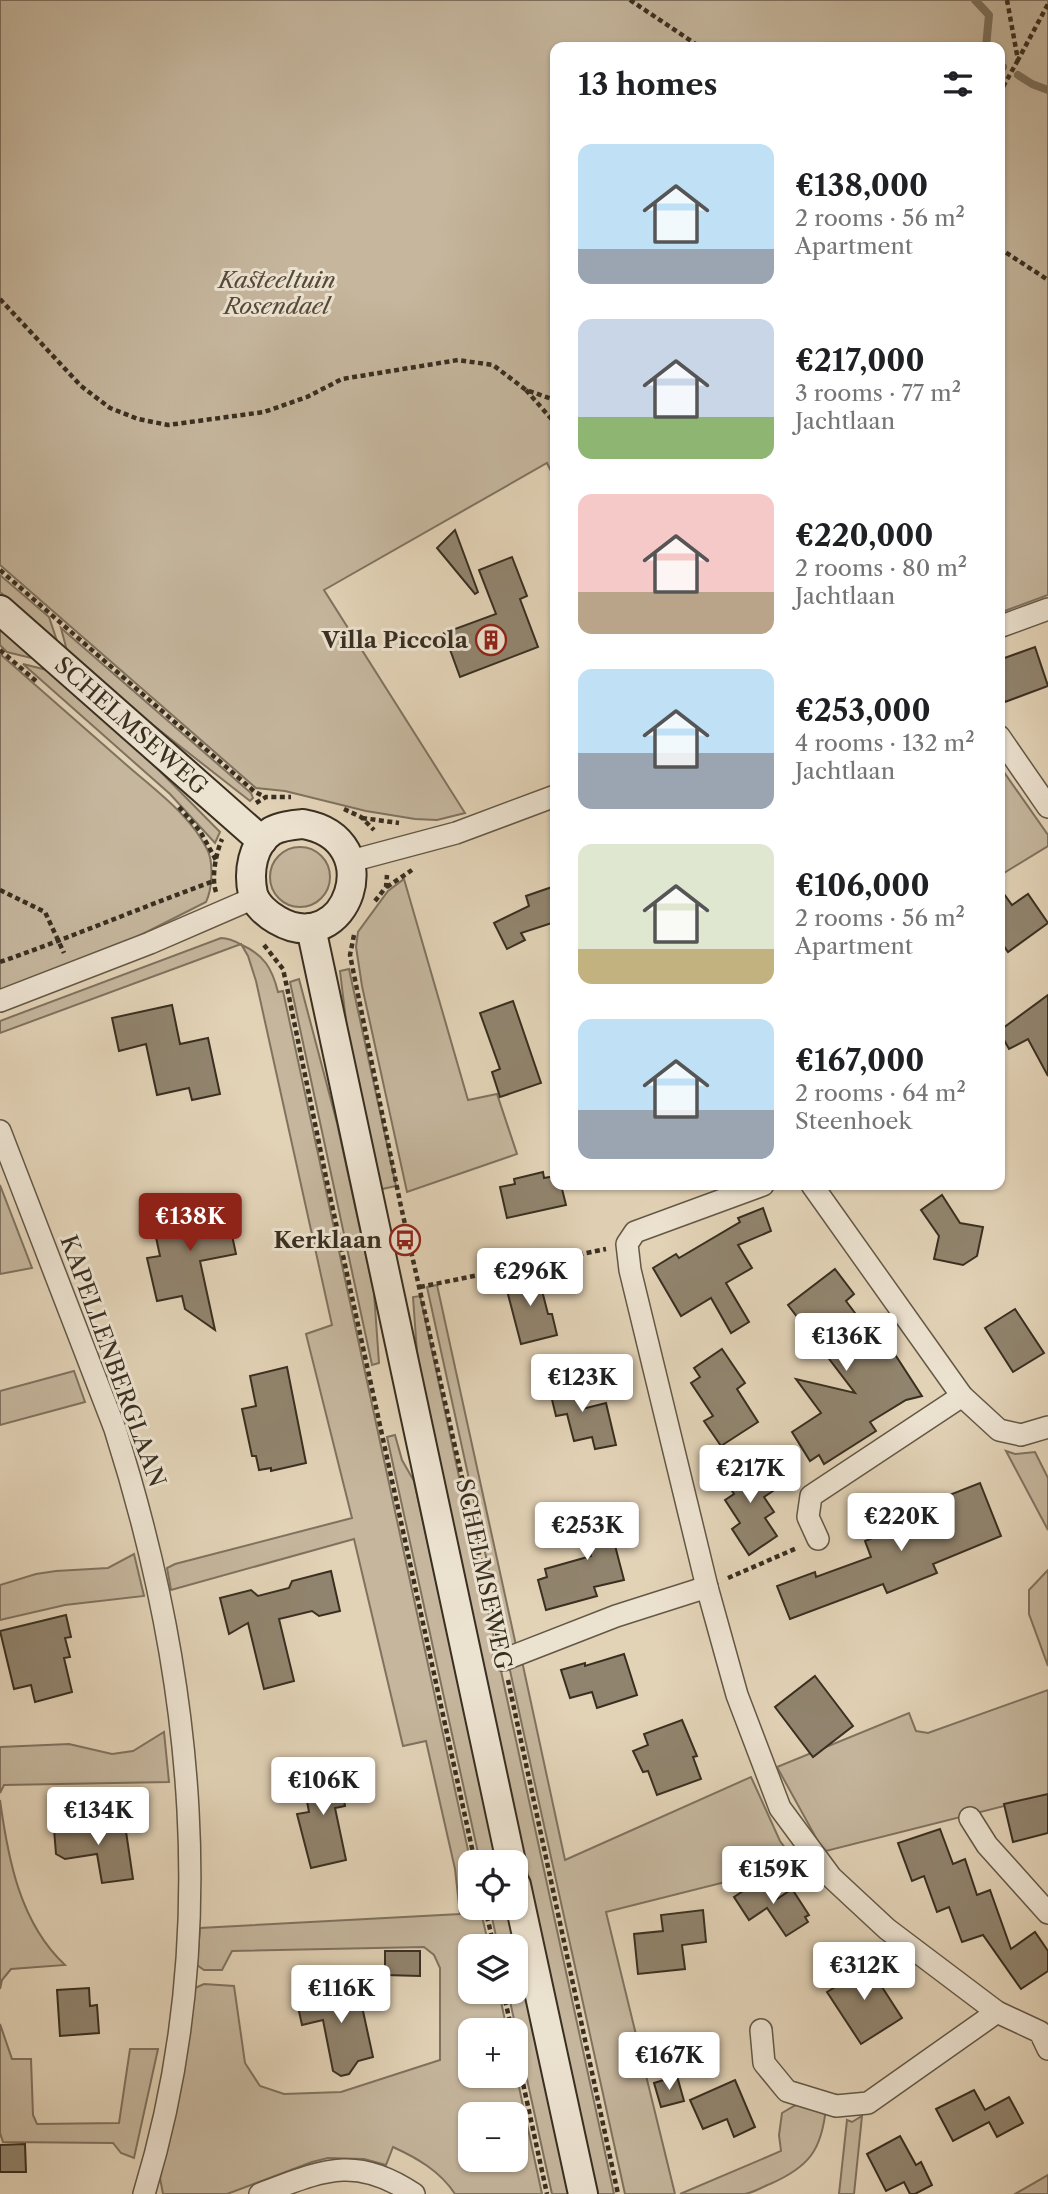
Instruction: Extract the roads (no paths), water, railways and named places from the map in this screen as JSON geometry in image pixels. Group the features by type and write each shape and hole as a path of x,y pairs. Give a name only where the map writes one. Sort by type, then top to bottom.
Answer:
{"main road":[{"name":"SCHELMSEWEG","path":"0,610 262,841"},
{"path":"303,824 318,827 335,837 351,861 351,890 342,909 332,919 311,928 286,926 268,915 254,898 251,863 262,841 272,831 303,824"},
{"name":"SCHELMSEWEG","path":"311,928 508,1850"},
{"path":"524,1920 583,2194"}],"street":[{"path":"1005,625 1048,609"},
{"path":"1005,745 1048,807"},
{"path":"351,861 456,833 550,798"},
{"path":"0,1001 254,898"},
{"name":"KAPELLENBERGLAAN","path":"0,1131 128,1469 160,1593 178,1697 189,1807 189,1946 176,2057 164,2121 144,2194"},
{"path":"749,1190 635,1232 627,1244 630,1270 737,1695 780,1808 831,1877 887,1929 997,2012 1045,2036"},
{"path":"816,1190 962,1396 999,1430 1021,1435 1046,1433"},
{"path":"818,1539 808,1517 811,1496 962,1396"},
{"path":"503,1660 616,1616 708,1587"},
{"path":"971,1818 987,1845 1048,1913"},
{"path":"761,2030 764,2063 787,2091 836,2106 868,2103 997,2012"},
{"path":"260,2194 315,2174 345,2169 381,2175 414,2194"}],"waterway":[{"path":"975,0 989,15 986,42"},
{"path":"1018,75 1048,90"}],"place":[{"name":"Villa Piccola","path":"491,640"},
{"name":"Kerklaan","path":"405,1240"}],"park label":[{"name":"Kasteeltuin Rosendael","path":"277,293"}]}
